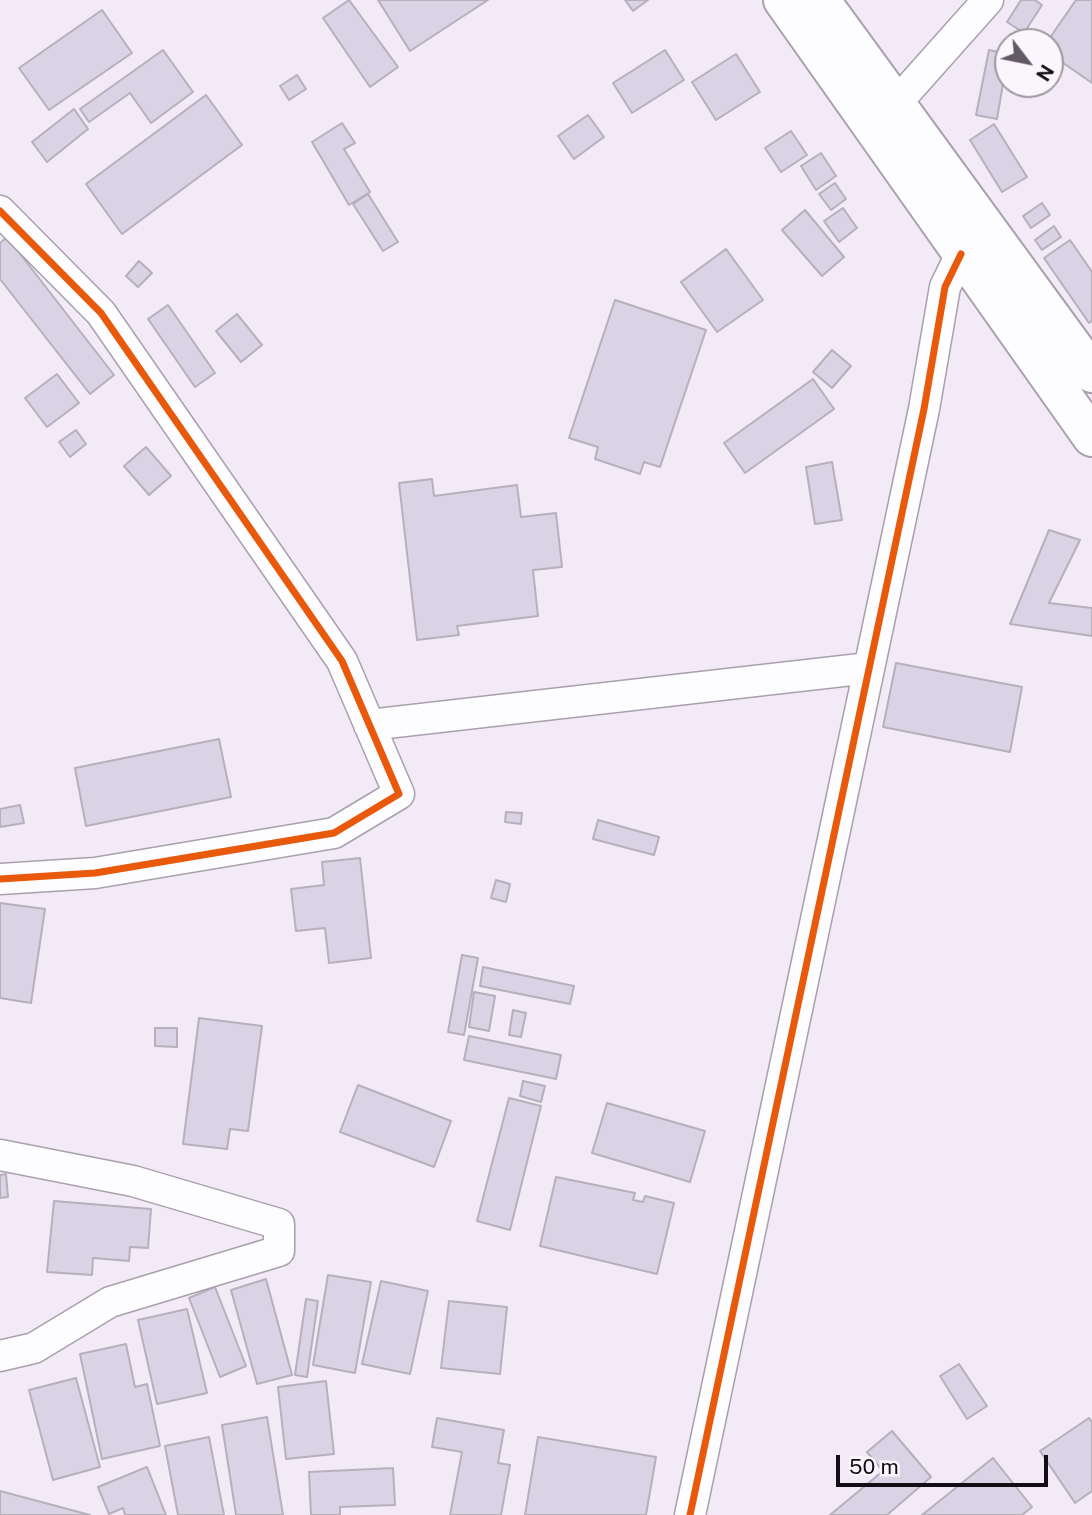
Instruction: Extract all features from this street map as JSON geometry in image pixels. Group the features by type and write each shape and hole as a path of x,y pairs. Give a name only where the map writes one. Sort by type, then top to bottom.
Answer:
{"main road":[{"path":"783,0 884,117 1092,373"},
{"path":"820,0 961,254 1092,437"}],"street":[{"path":"884,117 988,0"},
{"path":"0,211 102,313 342,661 400,794 334,834 95,873 0,879"},
{"path":"690,1515 924,409 944,287 961,254"},
{"path":"369,725 869,668"},
{"path":"0,1155 133,1181 279,1224 279,1251 110,1302 34,1348 0,1356"}],"building":[{"path":"349,0 398,67 370,87 323,18"},
{"path":"378,0 488,0 410,51"},
{"path":"625,0 648,0 633,11"},
{"path":"1021,0 1035,0 1042,5 1027,28 1016,28 1007,22"},
{"path":"1076,0 1092,0 1092,83 1064,64 1064,28 1057,28"},
{"path":"102,10 132,53 49,110 19,68"},
{"path":"163,50 193,92 151,123 130,93 89,122 80,109"},
{"path":"665,50 684,80 632,113 613,83"},
{"path":"989,50 994,51 994,98 1001,98 997,119 976,115"},
{"path":"736,54 760,92 716,120 692,82"},
{"path":"297,75 306,89 289,100 280,86"},
{"path":"206,95 242,145 122,234 86,184"},
{"path":"74,109 88,129 47,162 32,142"},
{"path":"588,115 604,137 574,159 558,136"},
{"path":"342,123 355,143 344,149 370,192 349,205 312,142"},
{"path":"994,124 1027,177 1002,192 970,140"},
{"path":"791,131 807,155 781,172 765,148"},
{"path":"821,153 836,176 816,190 801,166"},
{"path":"835,183 846,199 831,210 819,194"},
{"path":"368,194 398,242 383,251 353,204"},
{"path":"1042,203 1050,215 1031,228 1023,216"},
{"path":"843,208 857,228 839,242 824,221"},
{"path":"805,210 844,257 822,276 782,230"},
{"path":"1054,226 1061,237 1042,250 1035,240"},
{"path":"7,237 114,375 90,394 0,279 0,243"},
{"path":"1070,240 1092,272 1092,321 1089,323 1044,258"},
{"path":"726,249 763,300 717,332 681,282"},
{"path":"139,261 152,273 138,287 126,276"},
{"path":"615,300 706,330 660,467 644,462 640,474 595,459 598,447 569,438"},
{"path":"168,305 215,373 195,387 148,319"},
{"path":"237,314 262,345 241,362 216,331"},
{"path":"832,350 851,366 832,388 813,372"},
{"path":"57,374 79,403 47,427 25,398"},
{"path":"813,379 834,409 745,473 724,443"},
{"path":"76,430 86,444 70,457 59,442"},
{"path":"146,447 171,476 149,495 124,466"},
{"path":"832,462 842,520 815,524 806,467"},
{"path":"432,479 434,496 517,485 521,517 556,513 562,567 533,570 538,616 457,626 459,635 417,640 399,483"},
{"path":"1049,530 1080,540 1049,603 1092,608 1092,636 1010,624"},
{"path":"896,663 1022,687 1010,752 883,727"},
{"path":"219,739 231,797 86,826 75,768"},
{"path":"20,805 24,823 0,827 0,809"},
{"path":"506,812 522,813 521,824 505,822"},
{"path":"598,820 659,837 654,855 593,839"},
{"path":"360,858 371,958 329,963 325,928 296,931 291,889 324,885 322,862"},
{"path":"496,880 510,884 506,902 491,898"},
{"path":"0,903 45,909 31,1003 0,998"},
{"path":"462,955 478,958 464,1035 448,1032"},
{"path":"483,967 574,986 570,1004 480,986"},
{"path":"474,992 495,996 489,1031 469,1027"},
{"path":"513,1010 526,1013 521,1037 509,1035"},
{"path":"199,1018 262,1026 248,1131 230,1129 227,1149 183,1144"},
{"path":"155,1028 177,1028 177,1047 155,1046"},
{"path":"469,1036 561,1055 556,1079 464,1060"},
{"path":"523,1081 545,1086 541,1102 520,1096"},
{"path":"358,1085 451,1121 434,1167 340,1132"},
{"path":"509,1098 541,1106 510,1230 477,1221"},
{"path":"607,1103 705,1131 690,1182 592,1153"},
{"path":"6,1174 8,1197 0,1198 0,1175"},
{"path":"556,1177 635,1193 633,1200 643,1202 645,1196 674,1203 657,1274 540,1246"},
{"path":"54,1201 151,1209 148,1248 130,1247 129,1261 93,1258 92,1275 47,1272"},
{"path":"328,1275 371,1282 355,1373 313,1365"},
{"path":"266,1279 292,1375 257,1384 231,1290"},
{"path":"381,1281 428,1291 410,1374 362,1364"},
{"path":"215,1287 246,1366 220,1377 189,1298"},
{"path":"306,1299 318,1301 307,1377 295,1375"},
{"path":"449,1301 507,1307 500,1374 441,1368"},
{"path":"187,1309 207,1393 157,1404 138,1320"},
{"path":"126,1344 135,1387 147,1384 160,1446 102,1459 80,1354"},
{"path":"959,1364 987,1406 967,1419 940,1376"},
{"path":"76,1378 100,1467 53,1480 29,1390"},
{"path":"326,1381 334,1454 286,1459 278,1387"},
{"path":"267,1417 283,1515 236,1515 222,1425"},
{"path":"437,1418 504,1430 498,1463 510,1465 501,1515 450,1515 462,1452 432,1447"},
{"path":"1089,1418 1092,1422 1092,1491 1075,1503 1040,1451"},
{"path":"892,1431 931,1477 887,1515 830,1515 883,1471 867,1452"},
{"path":"209,1437 224,1515 178,1515 165,1446"},
{"path":"538,1437 656,1457 646,1515 525,1515"},
{"path":"993,1458 1032,1507 1022,1515 922,1515"},
{"path":"147,1467 166,1515 125,1515 123,1508 109,1514 98,1487"},
{"path":"393,1468 395,1505 340,1507 340,1515 311,1515 309,1472"},
{"path":"0,1491 90,1515 0,1515"}],"cycle path":[{"path":"0,211 101,313 342,661 399,794 334,833 95,873 0,879"},
{"path":"690,1515 924,409 945,287 961,254"}]}
